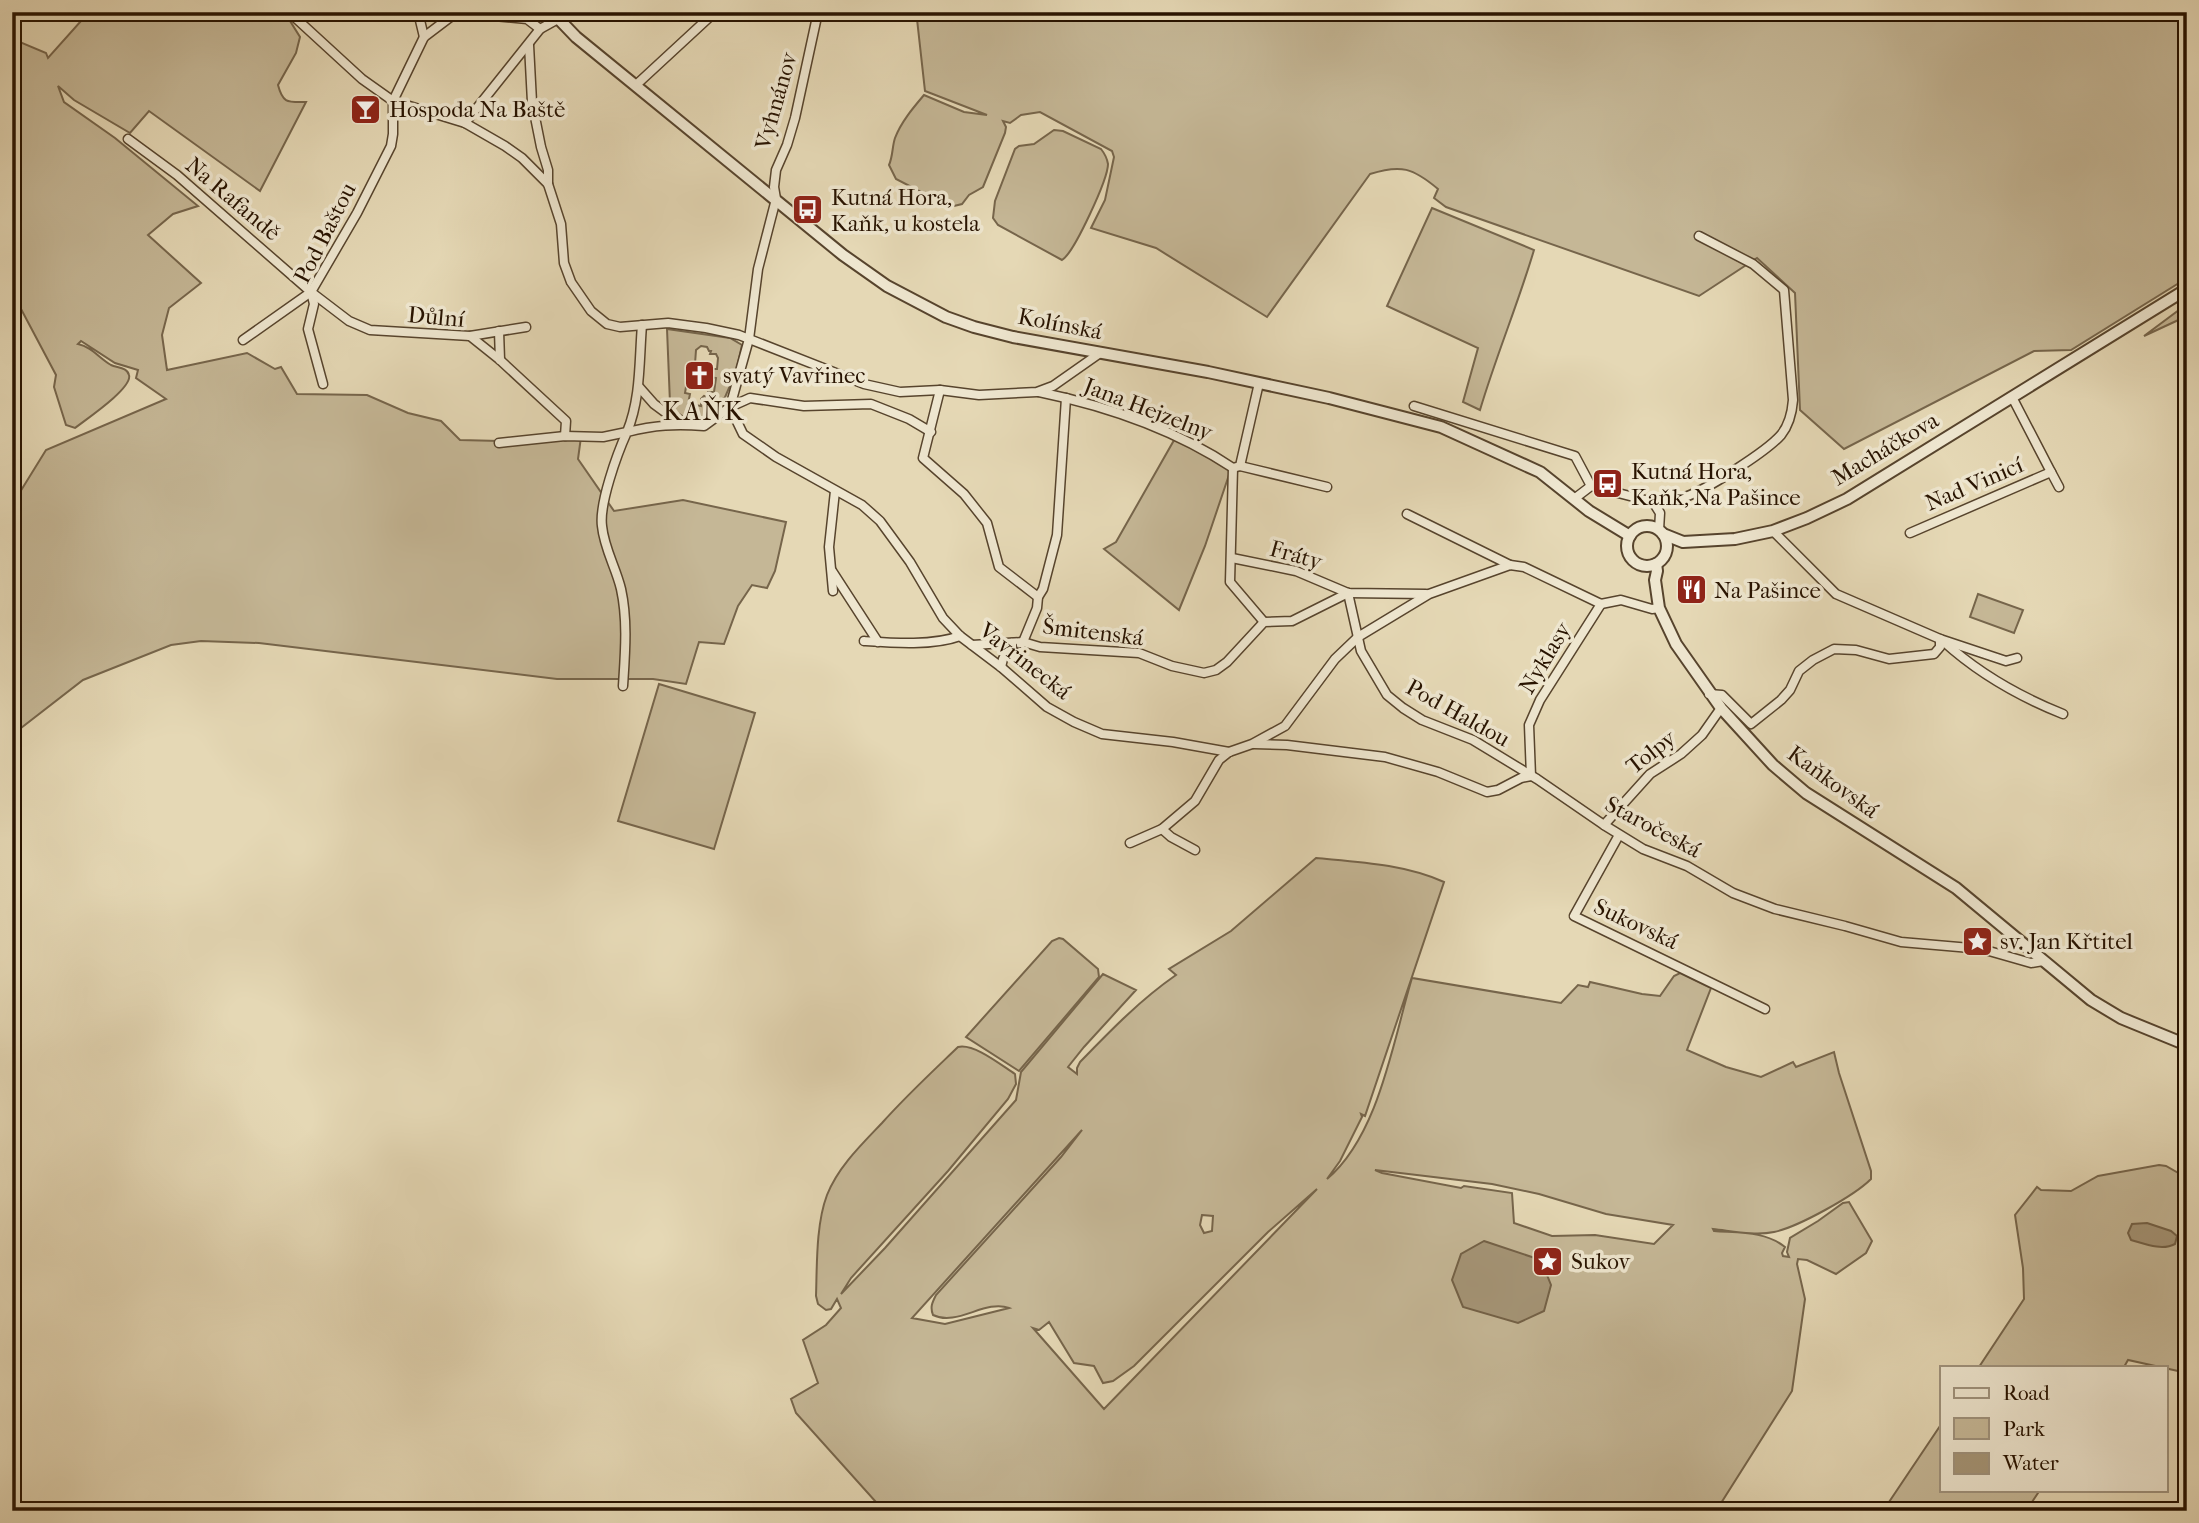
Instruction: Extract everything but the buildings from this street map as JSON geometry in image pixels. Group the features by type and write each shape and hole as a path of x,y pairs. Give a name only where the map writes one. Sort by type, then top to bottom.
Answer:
{"street":[{"path":"289,12 362,79 393,102 465,123 514,152 548,184"},
{"path":"418,12 424,37"},
{"path":"636,85 715,12"},
{"name":"Vyhnánov","path":"749,339 758,269 776,199 776,170 788,145 818,12"},
{"path":"393,102 424,37 457,13 527,19 540,29"},
{"path":"465,123 540,29 555,16"},
{"name":"Kolínská","path":"555,16 576,37 843,255 887,286 946,317 1013,337 1259,383 1343,401 1441,427 1540,472 1609,524 1630,536"},
{"path":"529,45 532,102 548,170 548,184 561,224 564,263 571,282 591,311 607,324 620,327 668,323 706,328 749,339 864,384 900,392 940,390 979,396 1037,392 1054,386 1100,353"},
{"name":"Pod Baštou","path":"323,384 308,329 314,304 311,292 391,146 393,102"},
{"name":"Na Rafandě","path":"128,139 177,175 311,292"},
{"path":"1414,406 1575,456 1591,486 1653,502 1683,498 1753,458 1781,435 1792,412 1784,290 1753,264 1699,236"},
{"name":"Macháčkova","path":"1683,542 1735,539 1773,531 1846,499 2187,289"},
{"path":"243,340 311,292"},
{"name":"Důlní","path":"311,292 349,321 370,330 470,336 566,421 565,436"},
{"path":"623,686 626,631 621,590 601,526 603,505 620,448 633,417 639,387 642,325"},
{"path":"470,336 526,327"},
{"path":"499,331 500,360"},
{"path":"730,407 749,339"},
{"name":"Jana Hejzelny","path":"1037,392 1099,407 1172,434 1237,467 1259,383"},
{"path":"861,403 864,384"},
{"path":"639,387 654,404 681,425"},
{"path":"940,390 923,458 964,494 986,523 999,567 1038,597"},
{"name":"Nad Vinicí","path":"1910,533 2051,472 2016,394"},
{"path":"499,443 565,436 603,438 648,427 704,426 730,407 750,398 804,406 871,404 909,419 931,432"},
{"path":"1023,642 1037,608 1057,536 1066,398"},
{"name":"Vavřinecká","path":"730,407 743,434 776,457 862,505 880,522 910,562 943,618 960,636 1047,707 1102,734 1173,741 1228,752"},
{"path":"1327,487 1237,467 1230,582 1264,622 1293,621 1348,593 1429,594"},
{"path":"2051,472 2059,487"},
{"path":"1574,499 1591,486"},
{"path":"833,591 830,527 835,491"},
{"path":"1644,566 1656,564 1665,556 1667,550 1661,532 1660,513 1653,502"},
{"path":"1407,514 1510,565 1524,568 1601,604 1621,600 1652,609 1659,608"},
{"path":"1655,580 1644,566 1629,555 1627,542 1630,536 1638,528 1649,526 1683,542"},
{"path":"1773,531 1836,594 1940,639 2006,661 2017,658"},
{"path":"1667,550 1683,542"},
{"name":"Fráty","path":"1232,558 1296,571 1348,593"},
{"name":"Kaňkovská","path":"1656,564 1659,608 1676,643 1709,694 1773,765 1806,793 1956,888 2091,1000 2121,1018 2187,1045"},
{"path":"1130,843 1162,829 1195,801 1219,760 1228,752 1252,744 1285,726 1335,659 1358,637 1429,594 1510,565"},
{"path":"830,568 878,642"},
{"name":"Pod Haldou","path":"1348,593 1361,651 1387,695 1422,720 1473,740 1531,776"},
{"name":"Nyklasy","path":"1531,776 1529,725 1540,700 1601,604"},
{"name":"Šmitenská","path":"972,645 1023,642 1040,647 1139,653 1172,666 1204,673 1216,670 1227,662 1264,622"},
{"name":"Vavřinecká","path":"864,641 932,640 960,636"},
{"path":"1709,694 1722,695 1751,724 1790,690 1799,671 1834,649 1856,650 1889,659 1913,657 1934,654 1940,647 1940,639"},
{"path":"1940,639 1979,671 2005,687 2032,702 2063,714"},
{"path":"1001,667 1012,642"},
{"name":"Tolpy","path":"1604,825 1650,774 1697,740 1721,708"},
{"path":"1285,726 1287,745"},
{"path":"1252,744 1287,745 1398,761 1438,772 1487,792 1531,776"},
{"name":"Staročeská","path":"1531,776 1643,849 1687,866 1733,893 1775,909 1900,942 1982,949 2031,963 2045,963"},
{"path":"1162,829 1195,850"},
{"name":"Sukovská","path":"1619,835 1574,916 1765,1009"}],"green space":[{"path":"89,12 281,12 300,37 296,53 278,85 287,101 306,102 260,191 149,111 130,133 74,100 58,86 64,102 115,138 198,206 173,214 148,235 201,283 169,308 162,335 167,370 247,353 275,369 281,367 297,394 367,395 408,413 441,421 460,440 533,442 581,437 578,459 614,511 683,500 786,522 775,571 767,588 752,585 738,606 724,644 699,642 686,684 653,679 557,679 259,643 201,641 171,645 83,680 12,735 12,505 46,450 166,399 136,378 138,370 115,363 81,341 78,344 111,365 126,370 128,381 124,388 75,428 66,425 54,387 56,375 12,292 12,47 20,42 46,53 48,58"},
{"path":"919,12 2187,12 2187,278 2071,350 2034,351 1844,449 1800,410 1795,293 1757,258 1699,296 1446,207 1434,198 1438,189 1421,176 1406,170 1390,169 1370,174 1267,317 1156,248 1091,228 1105,200 1114,157 1112,151 1040,112 1021,115 1010,123 1003,121 1005,133 983,187 969,195 962,204 950,207 896,179 889,165 898,132 924,95 964,112 987,115 925,91 917,19"},
{"path":"1054,130 1063,131 1101,149 1108,164 1090,215 1062,260 998,225 993,218 995,201 1015,149 1034,144"},
{"path":"1432,208 1534,250 1480,410 1463,402 1478,348 1387,306"},
{"path":"2187,304 2187,316 2144,336"},
{"path":"667,329 730,338 742,345 736,372 719,411 701,423 683,416 670,403","holes":["701,346 711,351 710,354 716,354 718,358 717,369 712,369 710,377 716,378 714,392 708,392 707,397 701,399 701,406 688,404 690,394 685,393 690,363 695,364 696,350"]},
{"path":"1177,435 1231,469 1205,546 1179,610 1104,549 1116,542"},
{"path":"1978,594 2023,610 2014,633 1970,617"},
{"path":"659,684 755,713 714,849 618,821"},
{"path":"1316,858 1413,871 1444,882 1365,1116 1361,1114 1362,1117 1340,1161 1327,1179 1345,1160 1360,1138 1372,1113 1412,978 1561,1003 1578,985 1588,987 1590,982 1660,996 1674,976 1680,973 1711,988 1687,1050 1726,1067 1761,1077 1793,1062 1796,1067 1834,1052 1871,1171 1871,1179 1839,1202 1784,1229 1759,1234 1713,1229 1769,1238 1785,1247 1783,1256 1789,1257 1787,1252 1790,1238 1843,1203 1849,1202 1872,1241 1866,1253 1836,1274 1807,1260 1798,1259 1805,1299 1792,1391 1716,1511 884,1511 796,1413 791,1399 818,1383 803,1340 826,1325 841,1308 837,1299 831,1309 826,1310 818,1304 816,1296 823,1206 837,1175 859,1148 958,1047 979,1051 1015,1074 1016,1084 1008,1099 948,1171 851,1278 841,1294 1016,1100 1021,1072 1103,974 1136,990 1068,1067 1077,1074 1080,1062 1103,1038 1138,1005 1176,975 1169,969 1231,931","holes":["1082,1130 1061,1157 936,1295 932,1307 933,1315 942,1318 961,1316 990,1307 1009,1308 945,1324 912,1318","1375,1170 1492,1184 1539,1194 1606,1214 1673,1225 1654,1244 1595,1235 1552,1236 1514,1223 1512,1193 1464,1186 1461,1188","1317,1189 1104,1409 1033,1328 1039,1330 1049,1322 1074,1363 1094,1366 1103,1383 1113,1381 1134,1366 1268,1232","1202,1215 1213,1216 1212,1231 1204,1233 1200,1225"]},
{"path":"1059,938 1098,969 1099,977 1019,1071 966,1037 1052,941"},
{"path":"2159,1165 2187,1178 2187,1373 2168,1369 2168,1366 2128,1360 2125,1366 1980,1366 2024,1299 2023,1268 2015,1215 2037,1187 2041,1190 2071,1191 2098,1176"},
{"path":"1940,1426 1940,1492 2039,1492 2026,1511 1883,1511"}],"water":[{"path":"2147,1223 2171,1231 2177,1236 2175,1244 2159,1247 2131,1240 2128,1233 2132,1224"},
{"path":"1484,1241 1541,1260 1551,1285 1544,1311 1518,1323 1463,1307 1452,1280 1461,1254"}],"place":[{"name":"Hospoda Na Baště","path":"366,109"},
{"name":"Kutná Hora, Kaňk, u kostela","path":"808,210"},
{"name":"svatý Vavřinec","path":"700,375"},
{"name":"Kutná Hora, Kaňk, Na Pašince","path":"1608,484"},
{"name":"Na Pašince","path":"1691,590"},
{"name":"sv. Jan Křtitel","path":"1977,941"},
{"name":"Sukov","path":"1548,1261"}],"district":[{"name":"KAŇK","path":"704,411"}]}
